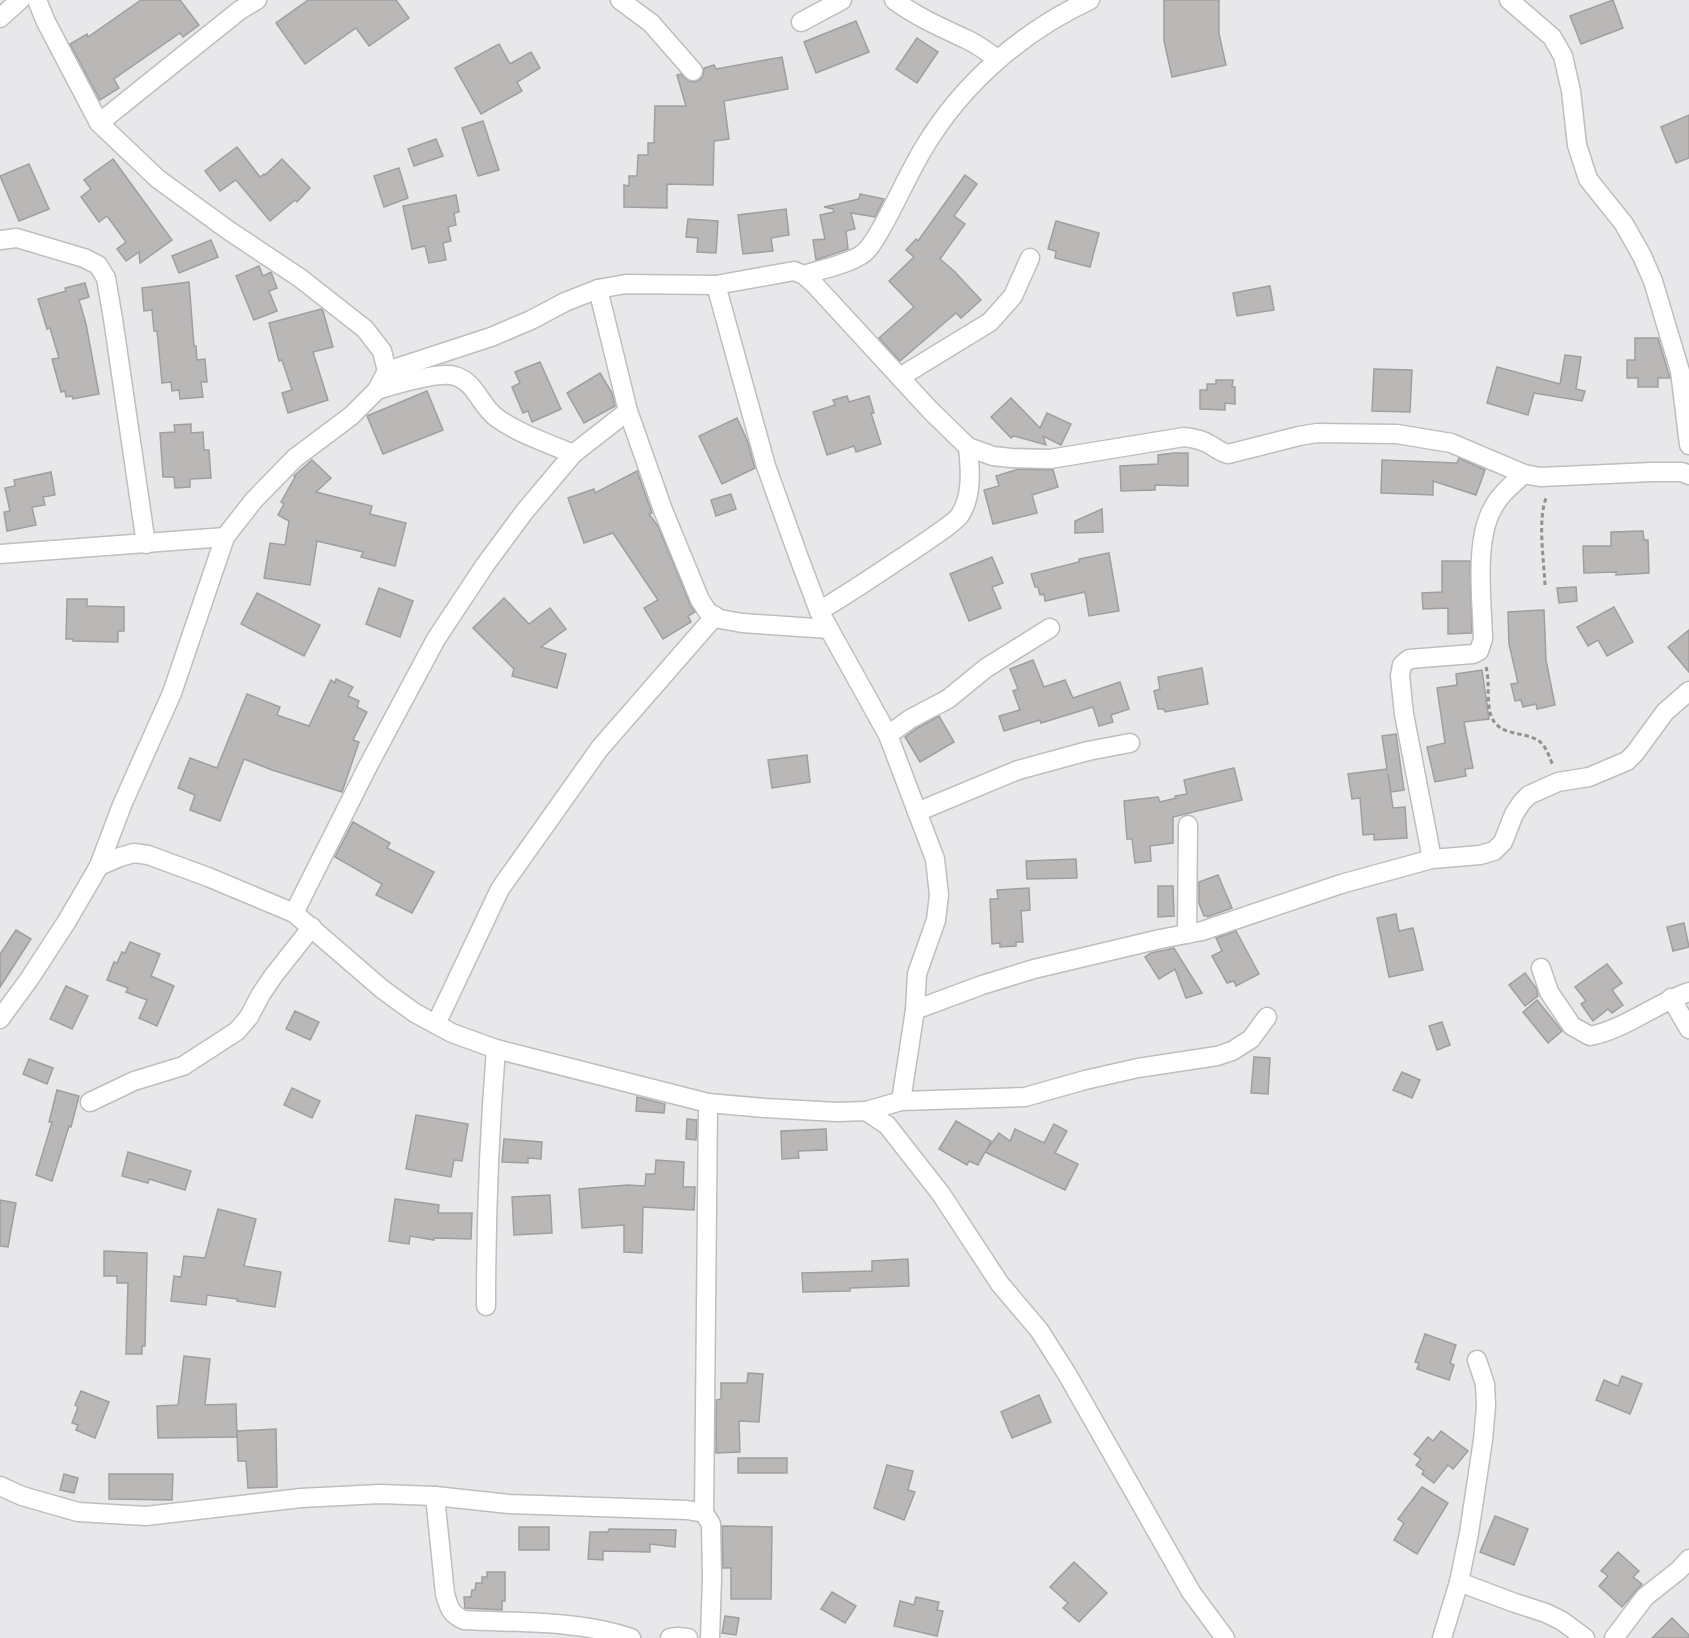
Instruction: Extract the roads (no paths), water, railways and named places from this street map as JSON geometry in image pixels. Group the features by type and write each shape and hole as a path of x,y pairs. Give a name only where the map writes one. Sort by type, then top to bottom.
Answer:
{"street":[{"path":"0,18 20,0"},
{"path":"0,1019 68,921 99,866 122,805 172,693 225,537 254,500 296,458 351,416 377,390 387,371 382,351 365,329 300,278 228,231 159,179 99,123 46,22 37,0"},
{"path":"99,123 240,10 257,0"},
{"path":"620,0 651,23 693,71"},
{"path":"801,22 842,0"},
{"path":"894,0 911,13 968,40 998,59"},
{"path":"804,275 863,254 872,245 925,146 953,106 998,59 1039,28 1064,12 1090,0"},
{"path":"1509,0 1552,37 1563,56 1571,91 1577,145 1588,179 1624,224 1653,281 1680,371 1689,445"},
{"path":"0,240 17,238 84,258 98,265 106,278 146,544"},
{"path":"900,377 949,349 990,321 1013,296 1030,258"},
{"path":"387,371 491,337 598,289 626,284 716,285 794,272 804,275 822,292 930,410 968,447 993,456 1050,459 1184,437 1198,439 1228,454 1317,433 1397,434 1451,443 1524,474 1540,477 1652,472 1682,472 1689,475"},
{"path":"716,285 766,466 819,611 888,735 935,859 939,895 936,920 917,974 915,1010 901,1101"},
{"path":"598,289 628,411 663,510 700,600 708,612 720,620 829,629"},
{"path":"377,390 439,375 454,375 469,383 494,416 509,426 573,454"},
{"path":"294,913 368,766 436,639 485,565 525,511 573,454 628,411"},
{"path":"819,611 849,594 960,516 970,481 968,447"},
{"path":"1431,859 1404,714 1400,676 1402,665 1409,659 1473,654 1479,651 1483,639 1481,562 1483,530 1494,505 1524,474"},
{"path":"0,554 225,537"},
{"path":"435,1024 500,888 600,748 715,616"},
{"path":"888,735 910,719 948,699 986,668 1050,628"},
{"path":"915,1010 982,984 1034,969 1213,928 1341,884 1431,859 1480,855 1494,851 1503,842 1514,814 1529,795 1558,782 1589,777 1627,760 1635,753 1665,712 1689,691"},
{"path":"917,812 1018,770 1130,743"},
{"path":"1187,934 1188,825"},
{"path":"99,866 120,856 134,853 148,855 208,877 294,913 382,988 415,1013 452,1033 496,1049 708,1103 837,1112 866,1111 901,1101 1025,1097 1128,1070 1217,1056 1232,1051 1251,1040 1267,1017"},
{"path":"90,1102 134,1082 183,1066 237,1031 249,1017 274,975 312,927"},
{"path":"1541,968 1549,992 1572,1026 1590,1036 1605,1033 1689,992"},
{"path":"1671,999 1689,1029"},
{"path":"486,1306 489,1140 496,1049"},
{"path":"708,1103 704,1513 711,1524 710,1638"},
{"path":"866,1111 887,1125 940,1194 999,1284 1039,1330 1067,1374 1191,1592 1225,1638"},
{"path":"1442,1638 1459,1582 1483,1440 1485,1384 1477,1360"},
{"path":"0,1486 22,1496 78,1512 146,1516 301,1498 380,1494 435,1496 509,1504 687,1510 704,1513"},
{"path":"435,1496 445,1594 455,1616 464,1620 516,1630 586,1626 631,1638"},
{"path":"1614,1638 1645,1597 1689,1559"},
{"path":"1459,1582 1546,1613 1562,1621 1585,1638"},
{"path":"670,1638 688,1638"}]}
